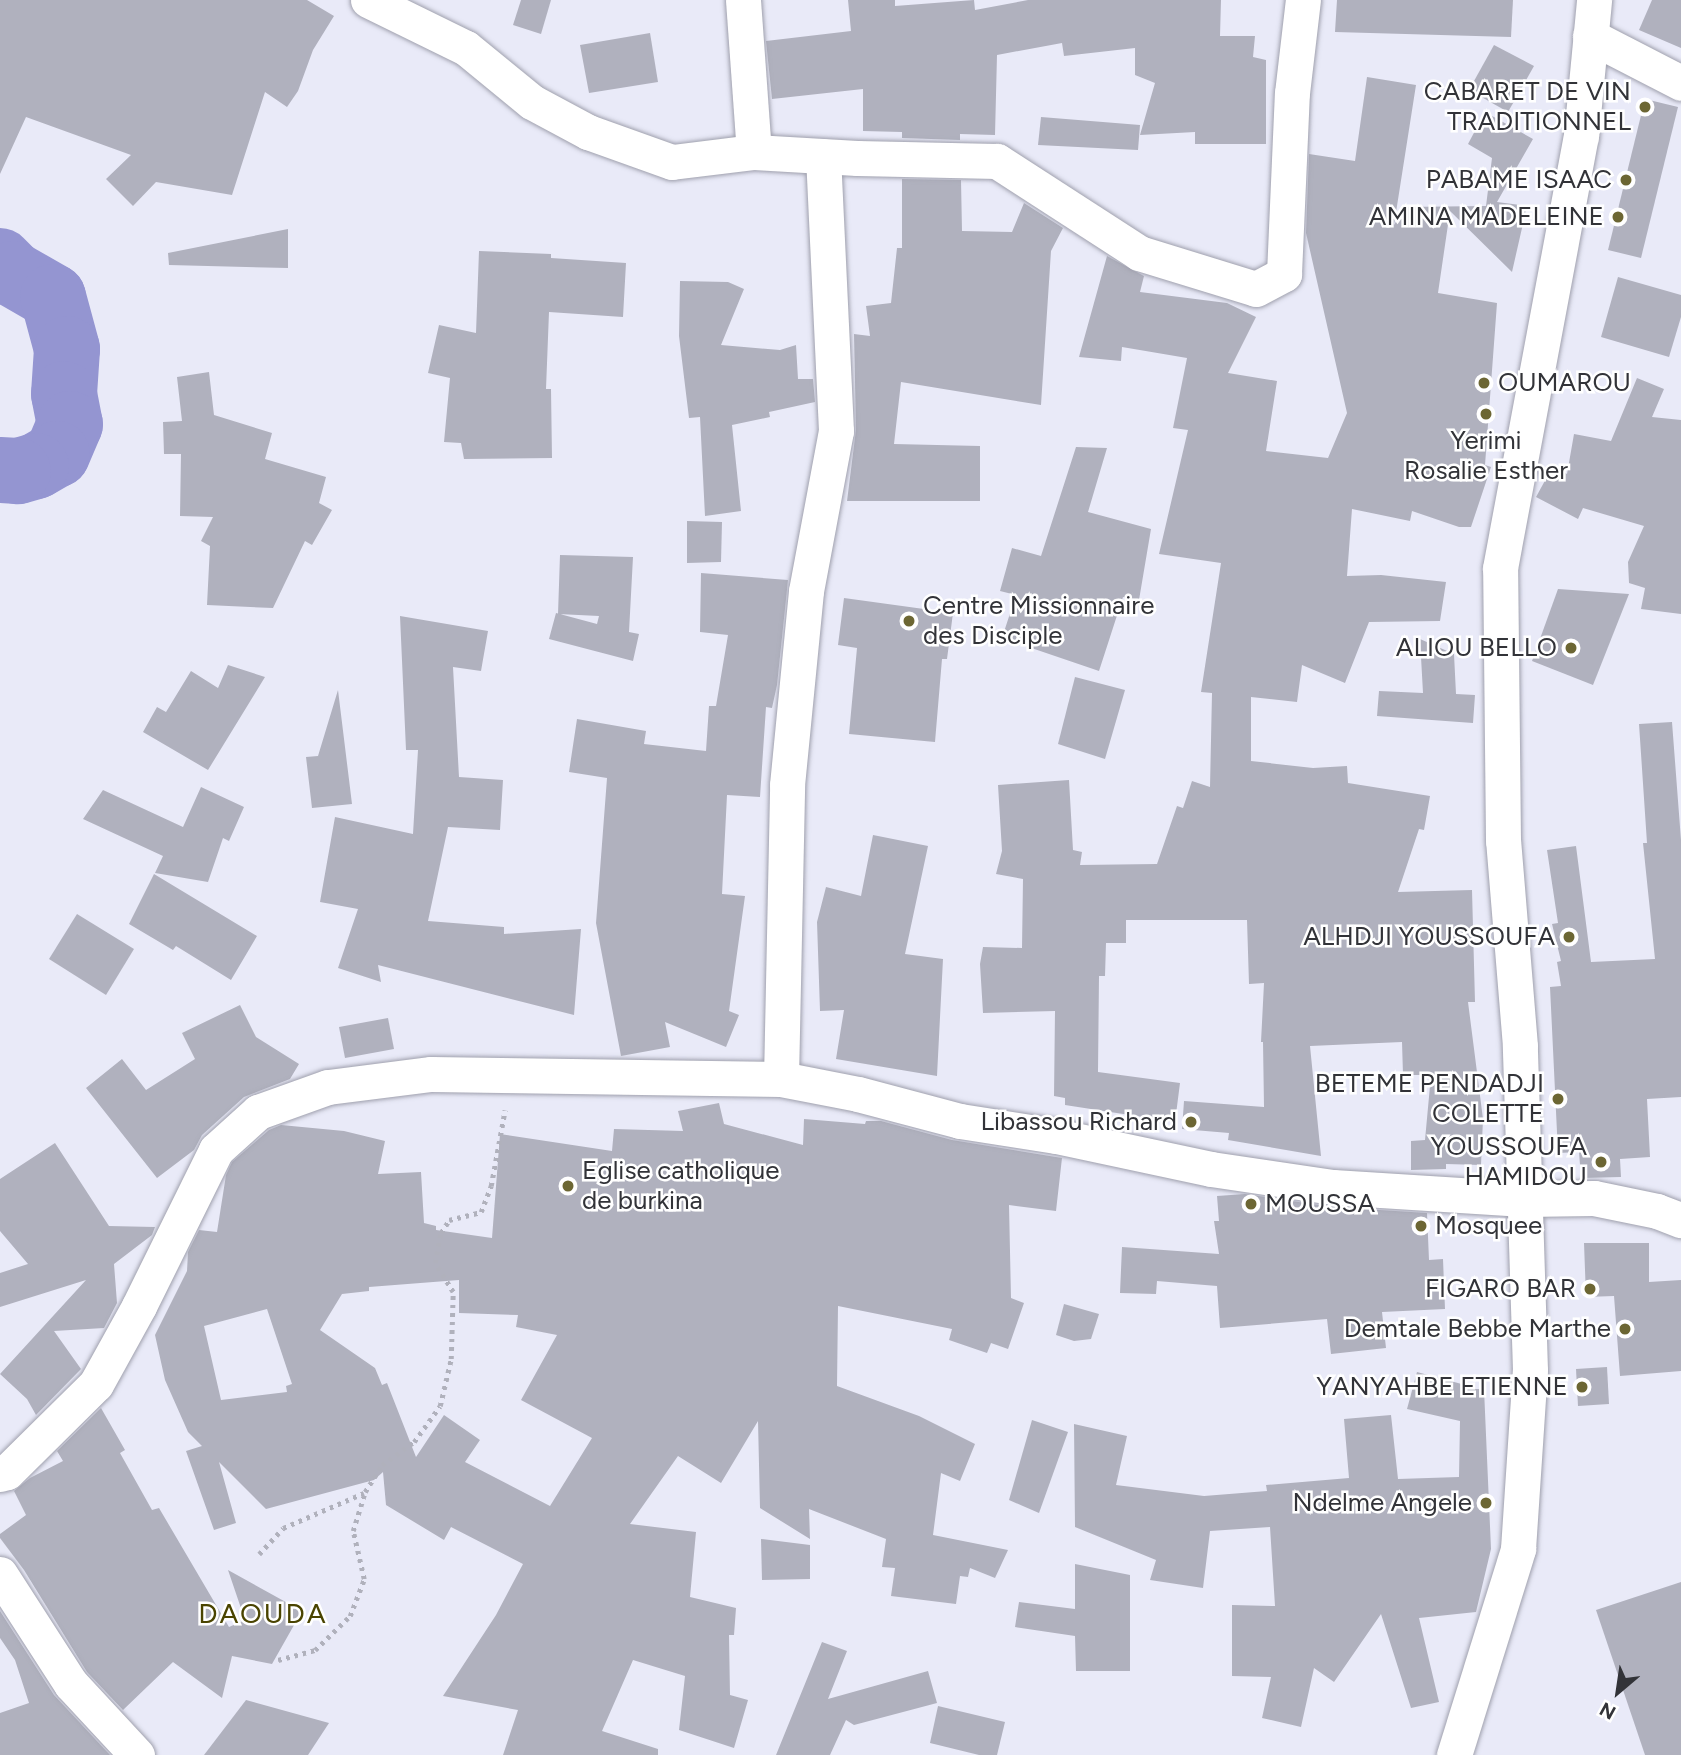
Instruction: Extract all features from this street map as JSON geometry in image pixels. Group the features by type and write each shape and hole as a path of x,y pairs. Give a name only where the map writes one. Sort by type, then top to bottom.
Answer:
{"street":[{"path":"368,0 466,48 533,102 588,132 672,162 754,152 996,161 1139,253 1256,289 1284,274 1291,105 1303,0"},
{"path":"743,0 754,152"},
{"path":"1454,1755 1518,1549 1530,1370 1520,1046 1503,841 1500,568 1581,135 1594,0"},
{"path":"1590,36 1681,83"},
{"path":"782,1080 787,785 806,591 836,431 823,156"},
{"path":"0,1474 6,1472 96,1384 139,1306 216,1150 258,1112 328,1087 431,1073 782,1080 859,1094 960,1122 1056,1136 1210,1169 1333,1187 1524,1199 1594,1198 1657,1211 1681,1220"},
{"path":"0,1574 71,1684 137,1755"}],"path":[{"path":"278,1660 315,1650 350,1616 364,1579 353,1531 365,1492 382,1465 414,1443 440,1406 451,1359 453,1292 435,1263 441,1233 449,1220 481,1212 491,1186 501,1124 516,1075"},
{"path":"259,1555 283,1528 365,1492"}],"building":[{"path":"0,0 307,0 334,16 313,50 298,91 287,107 265,92 232,195 156,182 133,206 106,179 131,155 26,117 0,174"},
{"path":"521,0 551,0 541,34 513,25"},
{"path":"848,0 895,0 895,6 974,0 975,10 1028,0 1221,0 1220,36 1255,36 1253,57 1266,60 1266,144 1195,144 1195,132 1140,135 1155,83 1135,75 1135,48 1064,56 1062,43 997,55 995,135 960,134 960,140 902,138 902,132 863,131 863,89 772,99 766,41 851,31"},
{"path":"1337,0 1513,0 1511,37 1335,32"},
{"path":"1652,0 1681,0 1681,48 1639,30"},
{"path":"650,33 658,82 589,93 580,45"},
{"path":"1494,45 1534,66 1508,112 1469,90"},
{"path":"1367,77 1416,85 1394,225 1405,207 1486,206 1492,158 1468,144 1485,112 1533,139 1497,202 1527,206 1512,272 1450,211 1438,293 1497,303 1485,465 1491,467 1471,527 1459,527 1412,511 1410,521 1352,509 1347,576 1381,575 1446,582 1440,621 1369,622 1345,683 1302,665 1297,702 1251,697 1251,761 1313,768 1347,766 1348,783 1430,796 1424,830 1419,829 1398,892 1472,890 1475,1002 1468,1002 1483,1119 1481,1165 1446,1164 1446,1169 1411,1170 1411,1141 1425,1140 1431,1075 1403,1075 1402,1042 1310,1046 1321,1156 1228,1140 1229,1133 1182,1129 1184,1101 1264,1107 1261,1042 1264,983 1249,984 1247,920 1126,920 1126,943 1106,943 1105,976 1099,976 1098,1072 1180,1083 1175,1122 1065,1105 1065,1098 1054,1096 1055,1011 983,1013 980,964 983,947 1022,948 1023,879 996,874 1002,851 998,785 1069,780 1073,850 1082,852 1080,865 1157,864 1177,806 1183,808 1192,781 1210,787 1212,693 1201,692 1221,563 1159,554 1188,430 1173,428 1187,358 1122,347 1121,361 1079,357 1107,256 1144,276 1140,292 1227,303 1256,317 1228,373 1277,381 1266,451 1328,458 1347,413 1306,233 1309,154 1355,161"},
{"path":"1645,99 1678,107 1641,258 1608,250"},
{"path":"1041,117 1140,125 1138,150 1038,145"},
{"path":"902,179 961,180 962,231 1012,232 1024,203 1063,228 1051,251 1041,405 901,382 894,444 980,446 980,501 847,501 856,430 854,334 870,336 866,306 891,303 897,248 902,248"},
{"path":"288,229 288,268 169,265 168,253"},
{"path":"479,251 551,254 551,258 626,263 623,317 549,312 546,389 551,389 552,458 464,459 461,443 444,442 450,378 428,373 439,325 476,333"},
{"path":"1618,277 1681,295 1681,317 1669,357 1601,337"},
{"path":"680,281 728,282 744,289 721,345 780,350 796,345 798,379 813,379 815,402 769,412 770,417 732,425 741,511 705,516 700,417 689,418 679,336"},
{"path":"209,372 214,415 272,433 265,459 326,477 319,503 332,510 312,545 305,541 273,608 207,605 210,546 201,541 213,517 180,516 181,454 164,454 163,422 182,421 177,377"},
{"path":"1637,378 1664,389 1652,417 1681,420 1681,614 1641,609 1645,588 1629,583 1628,562 1644,526 1583,508 1578,519 1536,497 1553,466 1567,474 1574,434 1611,441"},
{"path":"1076,447 1107,448 1088,512 1151,529 1139,600 1123,597 1099,671 1002,638 1016,595 1000,591 1012,548 1041,556"},
{"path":"687,521 722,522 721,562 687,563"},
{"path":"560,555 633,557 629,632 639,634 633,661 549,639 556,613 558,614","holes":["560,614 599,616 597,624"]},
{"path":"701,573 788,580 777,685 772,708 766,707 760,797 727,795 722,894 745,896 729,1011 739,1015 726,1047 665,1022 670,1047 621,1056 596,923 607,778 569,772 577,719 646,731 644,744 706,751 709,706 716,706 728,635 700,632"},
{"path":"1558,589 1629,594 1593,685 1532,661"},
{"path":"844,598 953,613 947,659 942,659 935,742 849,734 857,648 838,645"},
{"path":"400,616 488,631 481,671 453,667 459,777 503,780 500,830 448,827 428,921 504,927 504,934 581,929 574,1015 378,965 381,982 338,968 358,909 320,902 335,817 413,834 418,750 406,750"},
{"path":"1420,639 1454,654 1456,694 1475,695 1473,723 1377,716 1379,691 1423,693"},
{"path":"228,665 265,677 208,770 143,732 157,707 166,712 191,671 218,688"},
{"path":"1075,677 1125,690 1105,759 1058,744"},
{"path":"338,690 352,804 312,808 306,757 318,756"},
{"path":"1672,722 1681,840 1681,1097 1647,1099 1650,1157 1620,1159 1621,1177 1581,1178 1579,1152 1558,1153 1550,987 1561,986 1557,962 1561,961 1552,924 1558,923 1547,850 1576,846 1591,962 1655,959 1643,843 1647,843 1639,724"},
{"path":"201,787 244,807 229,841 223,838 208,882 155,873 163,856 83,819 103,790 183,827"},
{"path":"873,835 928,846 905,954 943,959 937,1076 836,1059 844,1010 820,1011 817,922 826,887 861,896"},
{"path":"154,874 257,936 231,980 176,946 173,950 129,924"},
{"path":"77,914 134,949 106,995 49,959"},
{"path":"240,1005 256,1037 299,1064 290,1079 244,1097 202,1135 194,1150 157,1178 86,1088 122,1059 146,1090 195,1059 182,1033"},
{"path":"388,1018 394,1049 345,1058 339,1027"},
{"path":"719,1103 724,1124 803,1145 804,1119 865,1124 866,1121 881,1121 952,1140 1062,1158 1056,1211 1009,1205 1011,1298 1024,1303 1008,1349 991,1343 987,1353 949,1340 952,1329 838,1306 837,1386 919,1416 975,1444 960,1481 941,1473 933,1535 1008,1550 995,1578 970,1568 968,1577 960,1576 956,1604 891,1596 895,1568 882,1567 886,1539 809,1509 810,1539 760,1508 758,1421 721,1483 678,1456 630,1524 696,1532 690,1597 736,1608 734,1635 729,1635 730,1695 748,1700 734,1748 679,1730 685,1676 633,1660 602,1731 658,1749 658,1755 503,1755 518,1710 443,1696 496,1615 523,1564 451,1527 444,1540 386,1505 383,1472 374,1480 266,1509 219,1462 236,1523 214,1530 186,1451 202,1446 188,1432 165,1380 155,1335 187,1271 188,1252 199,1230 217,1232 226,1175 232,1162 269,1130 281,1125 344,1131 385,1141 378,1174 421,1172 424,1223 436,1226 436,1230 492,1238 500,1134 612,1151 614,1129 683,1131 678,1111","holes":["459,1280 459,1313 518,1315 516,1327 557,1335 521,1400 592,1438 550,1506 465,1462 480,1440 444,1415 416,1457 387,1383 382,1385 375,1368 320,1330 342,1294 369,1291 369,1287","267,1309 292,1384 286,1386 287,1392 221,1400 204,1326"]},
{"path":"55,1143 109,1226 155,1227 152,1235 114,1264 117,1303 104,1328 54,1331 81,1369 36,1415 27,1399 0,1374 86,1280 0,1307 0,1273 28,1264 0,1231 0,1179"},
{"path":"1245,1194 1332,1207 1427,1213 1429,1260 1443,1259 1445,1309 1382,1312 1386,1348 1331,1354 1327,1319 1220,1328 1217,1286 1157,1281 1156,1294 1120,1293 1122,1247 1219,1254 1214,1221 1219,1221 1217,1196"},
{"path":"1584,1243 1649,1243 1649,1282 1681,1280 1681,1371 1620,1376 1614,1296 1586,1297"},
{"path":"1064,1304 1099,1314 1091,1339 1074,1341 1056,1335"},
{"path":"1607,1367 1609,1404 1578,1406 1576,1369"},
{"path":"1417,1372 1469,1386 1468,1389 1484,1389 1491,1549 1476,1612 1419,1618 1439,1702 1411,1708 1381,1614 1334,1682 1314,1668 1301,1727 1262,1718 1271,1677 1232,1676 1232,1605 1275,1606 1270,1527 1210,1531 1203,1588 1150,1580 1156,1560 1075,1527 1074,1424 1127,1436 1116,1485 1204,1496 1267,1491 1266,1485 1349,1478 1344,1419 1391,1415 1398,1479 1459,1477 1460,1421 1407,1409"},
{"path":"101,1408 125,1450 120,1453 152,1510 159,1508 229,1627 245,1620 228,1570 302,1611 272,1664 232,1656 222,1698 173,1662 123,1710 87,1672 24,1570 0,1538 0,1534 26,1515 14,1491 30,1478 63,1461 57,1451"},
{"path":"1032,1420 1068,1432 1039,1513 1009,1500"},
{"path":"761,1539 810,1545 810,1579 762,1580"},
{"path":"1075,1564 1130,1575 1130,1671 1076,1671 1075,1636 1015,1627 1019,1602 1075,1609"},
{"path":"1681,1582 1681,1755 1645,1755 1596,1610"},
{"path":"0,1611 54,1695 110,1755 0,1755 0,1713 29,1703 15,1660 0,1638"},
{"path":"822,1642 847,1651 828,1699 928,1671 937,1703 854,1725 846,1720 830,1755 776,1755"},
{"path":"246,1700 329,1723 308,1755 204,1755"},
{"path":"938,1706 1005,1722 997,1755 979,1755 930,1743"}],"waterway":[{"path":"0,261 13,274 53,297 67,349 64,394 70,424 57,454 36,466 18,471 0,470"}],"place":[{"name":"CABARET DE VIN TRADITIONNEL","path":"1645,107"},
{"name":"PABAME ISAAC","path":"1626,180"},
{"name":"AMINA MADELEINE","path":"1618,217"},
{"name":"OUMAROU","path":"1484,383"},
{"name":"Yerimi Rosalie Esther","path":"1486,414"},
{"name":"Centre Missionnaire des Disciple","path":"909,621"},
{"name":"ALIOU BELLO","path":"1571,648"},
{"name":"ALHDJI YOUSSOUFA","path":"1569,937"},
{"name":"BETEME PENDADJI COLETTE","path":"1558,1099"},
{"name":"Libassou Richard","path":"1191,1122"},
{"name":"YOUSSOUFA HAMIDOU","path":"1601,1162"},
{"name":"Eglise catholique de burkina","path":"568,1186"},
{"name":"MOUSSA","path":"1251,1204"},
{"name":"Mosquee","path":"1421,1226"},
{"name":"FIGARO BAR","path":"1590,1289"},
{"name":"Demtale Bebbe Marthe","path":"1625,1329"},
{"name":"YANYAHBE ETIENNE","path":"1582,1387"},
{"name":"Ndelme Angele","path":"1486,1503"}],"district":[{"name":"DAOUDA","path":"263,1613"}]}
